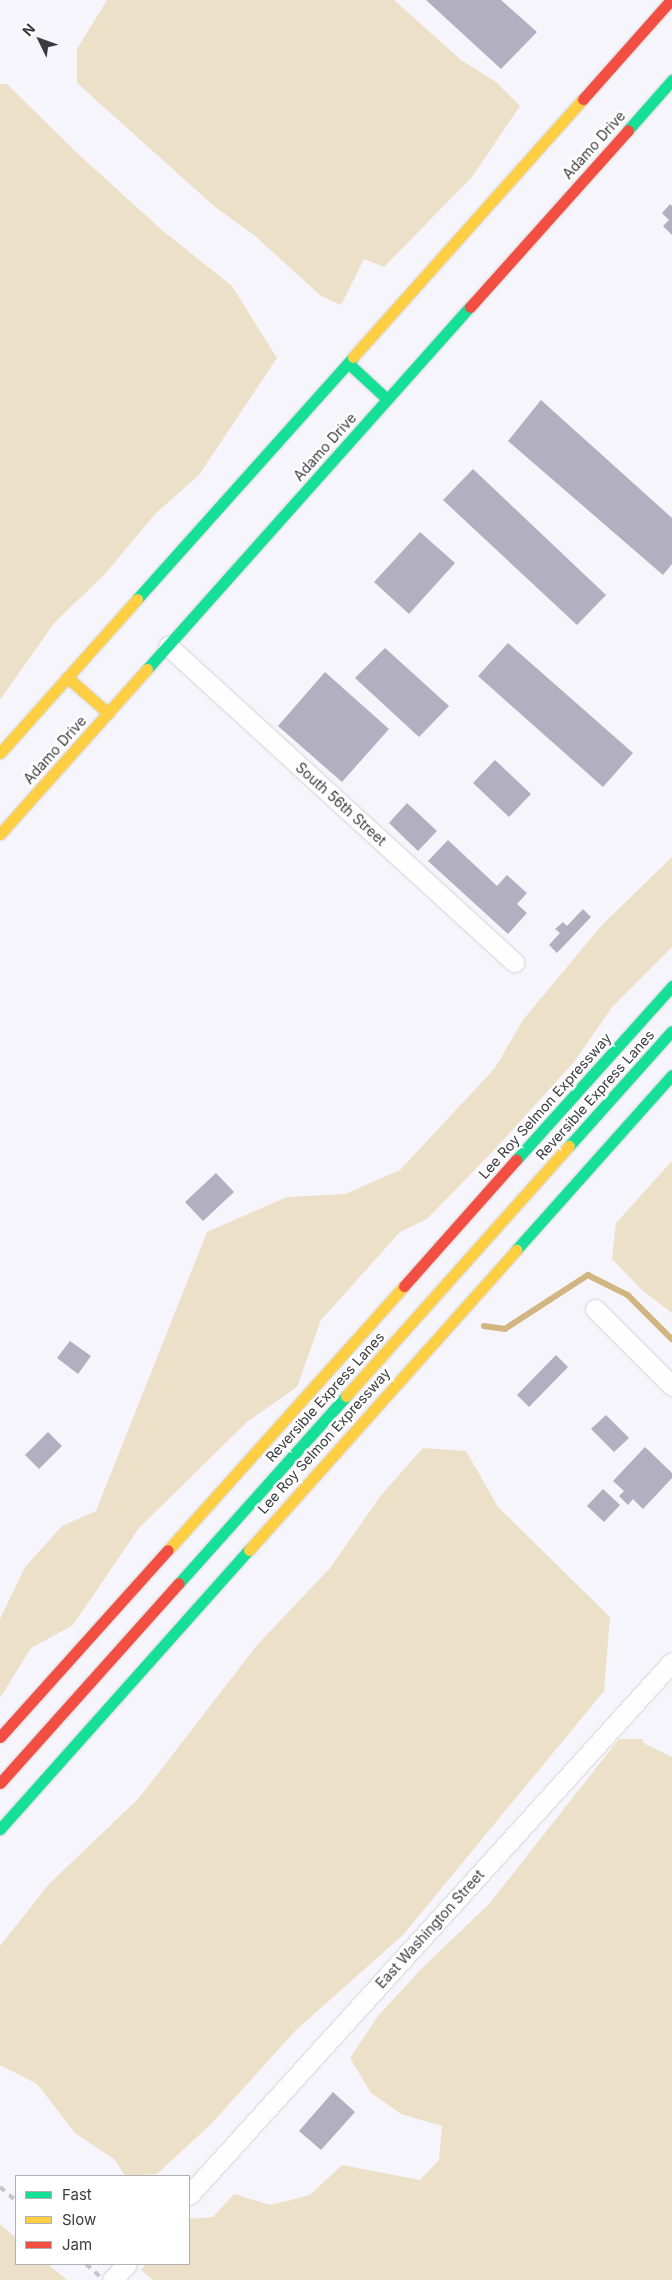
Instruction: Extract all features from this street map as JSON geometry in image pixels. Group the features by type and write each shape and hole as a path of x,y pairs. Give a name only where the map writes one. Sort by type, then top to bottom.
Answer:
{"main road":[{"path":"0,753 671,0"},
{"name":"Adamo Drive","path":"0,834 672,80"},
{"path":"348,363 387,399"},
{"path":"67,677 108,714"},
{"name":"Lee Roy Selmon Expressway","path":"0,1737 672,986"},
{"name":"Reversible Express Lanes","path":"0,1782 672,1031"},
{"name":"Lee Roy Selmon Expressway","path":"0,1829 672,1074"}],"street":[{"name":"South 56th Street","path":"168,646 514,962"},
{"path":"595,1309 672,1386"},
{"name":"East Washington Street","path":"190,2195 672,1662"},
{"path":"112,2280 126,2265"}],"shaded area":[{"path":"107,0 394,0 461,60 496,82 520,106 472,177 384,267 364,259 341,305 321,296 254,235 215,207 77,83 77,49"},
{"path":"0,84 7,84 77,153 163,231 232,286 277,358 199,475 156,513 105,574 55,622 0,700"},
{"path":"672,857 672,947 613,1006 574,1062 497,1147 427,1219 400,1232 321,1320 297,1387 247,1422 139,1528 73,1625 31,1648 0,1698 0,1619 25,1567 62,1526 96,1511 207,1232 287,1197 345,1194 400,1170 495,1068 523,1020 602,925"},
{"path":"672,1161 672,1313 642,1290 612,1259 616,1223"},
{"path":"423,1448 466,1451 498,1507 610,1617 604,1691 403,1935 295,2031 211,2124 157,2174 124,2175 115,2160 75,2133 37,2084 0,2065 0,1946 48,1885 139,1798 258,1644 330,1568 382,1494"},
{"path":"619,1739 643,1739 643,1743 672,1757 672,2280 153,2280 141,2270 145,2265 190,2265 190,2219 213,2217 234,2194 270,2205 310,2195 342,2165 420,2180 439,2160 442,2126 401,2114 371,2093 350,2058 378,2016 423,1967 489,1904"},
{"path":"0,2224 15,2237 15,2265 49,2265 67,2280 0,2280"}],"building":[{"path":"426,0 501,0 537,32 501,69"},
{"path":"670,204 672,206 672,235 663,226 669,220 662,213"},
{"path":"541,400 672,518 672,564 663,575 508,441"},
{"path":"473,469 606,595 577,625 443,500"},
{"path":"420,532 455,563 409,614 374,582"},
{"path":"508,643 633,753 603,787 478,676"},
{"path":"385,648 449,706 419,737 355,678"},
{"path":"325,672 389,729 342,782 278,726"},
{"path":"495,760 531,794 509,817 473,783"},
{"path":"407,803 437,831 418,851 389,823"},
{"path":"448,840 497,886 507,875 527,893 517,904 527,913 508,934 428,861"},
{"path":"583,909 591,917 557,953 549,945 560,933 555,929 563,922 567,926"},
{"path":"216,1173 234,1192 203,1221 185,1202"},
{"path":"70,1341 91,1356 78,1374 57,1358"},
{"path":"556,1355 568,1367 529,1407 517,1395"},
{"path":"606,1415 629,1438 614,1452 591,1429"},
{"path":"48,1432 62,1446 39,1469 25,1455"},
{"path":"645,1447 672,1473 672,1478 643,1509 633,1499 628,1505 619,1496 624,1491 613,1481"},
{"path":"603,1489 620,1505 604,1522 587,1506"},
{"path":"333,2092 355,2112 321,2150 299,2131"}],"waterway":[{"path":"484,1326 505,1329 588,1275 628,1295 672,1339"}],"railway":[{"path":"0,2187 15,2200"},
{"path":"87,2265 104,2280"}],"traffic: fast":[{"path":"628,130 672,80"},
{"path":"147,669 470,307"},
{"path":"137,599 353,357"},
{"path":"348,363 387,399"},
{"path":"516,1160 672,986"},
{"path":"569,1146 672,1031"},
{"path":"516,1250 672,1075"},
{"path":"179,1583 346,1396"},
{"path":"0,1829 249,1550"}],"traffic: slow":[{"path":"353,357 583,99"},
{"path":"0,753 137,599"},
{"path":"0,834 147,669"},
{"path":"67,677 108,713"},
{"path":"346,1396 569,1146"},
{"path":"249,1550 516,1250"},
{"path":"168,1550 404,1286"}],"traffic: jam":[{"path":"583,99 671,0"},
{"path":"470,307 628,130"},
{"path":"404,1286 516,1160"},
{"path":"0,1737 168,1550"},
{"path":"0,1783 179,1583"}]}
